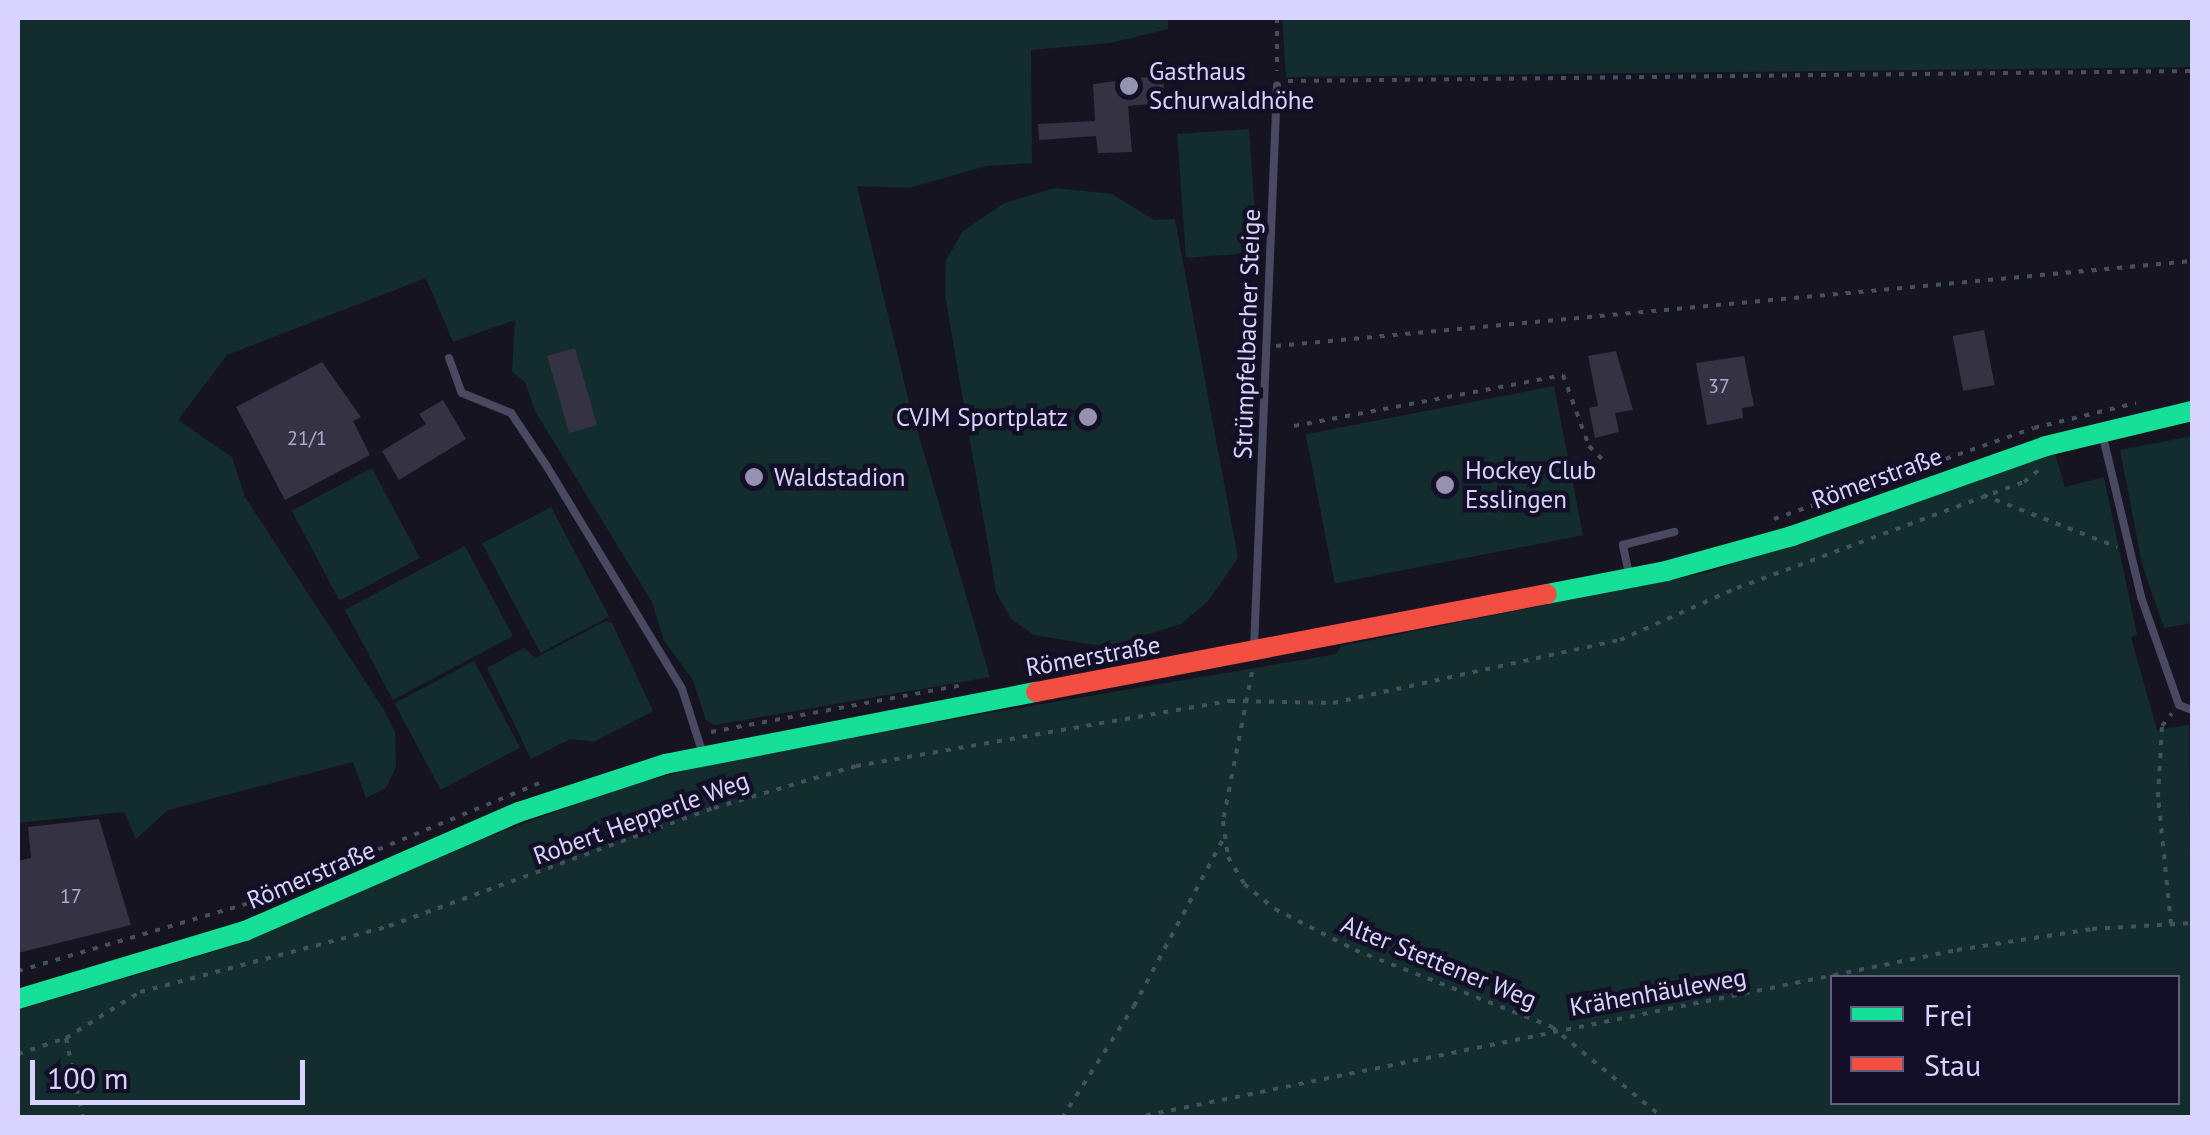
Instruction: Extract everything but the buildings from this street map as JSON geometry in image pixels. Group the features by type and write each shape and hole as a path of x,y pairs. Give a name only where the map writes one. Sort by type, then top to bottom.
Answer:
{"street":[{"name":"Römerstraße","path":"18,1000 245,930 562,795 703,754 1630,578 1768,544 2101,430 2192,412"}],"lane":[{"name":"Strümpfelbacher Steige","path":"1254,652 1277,85"},
{"path":"449,358 462,393 511,413 546,465 682,690 703,754"},
{"path":"2101,430 2129,546 2178,706 2192,710"},
{"path":"1630,578 1623,545 1674,532"}],"path":[{"path":"1276,18 1277,85 1309,78 2192,70"},
{"path":"1268,346 2192,261"},
{"path":"1294,426 1568,375 1589,446 1606,462"},
{"path":"1758,525 2034,428 2148,400"},
{"name":"Robert Hepperle Weg","path":"18,1054 66,1038 140,992 389,926 780,786 865,764 1249,700 1333,703 1620,640 2031,477"},
{"path":"1983,496 2082,531 2110,548 2129,546"},
{"path":"1062,1118 1134,1006 1223,839 1254,652"},
{"path":"2171,924 2158,788 2162,726 2178,706"},
{"name":"Alter Stettener Weg","path":"1223,839 1239,878 1275,909 1394,968 1552,1028 1663,1118"},
{"name":"Krähenhäuleweg","path":"1831,975 1994,944 2192,923"},
{"name":"Krähenhäuleweg","path":"1133,1118 1552,1028 1830,975"},
{"path":"66,1038 83,1118"}],"green space":[{"path":"18,18 1168,18 1168,29 1110,43 1031,50 1032,163 986,166 909,188 857,186 909,402 990,677 715,725 706,720 693,680 664,641 652,602 535,411 525,382 512,372 515,320 453,342 426,278 227,355 178,420 232,457 245,497 384,710 395,732 396,767 386,788 366,798 353,762 168,810 136,839 124,812 18,823"},
{"path":"1282,18 2192,18 2192,67 1286,77"},
{"path":"1249,129 1258,253 1186,258 1177,134"},
{"name":"CVJM Sportplatz","path":"1055,188 1112,194 1154,220 1175,219 1238,558 1208,601 1181,624 1107,647 1034,635 1011,619 996,592 945,295 946,260 963,231 1004,203"},
{"name":"Hockey Club Esslingen","path":"1554,386 1583,535 1335,583 1306,434"},
{"path":"2192,436 2192,623 2164,628 2142,564 2120,450"},
{"path":"2055,454 2065,487 2104,477 2137,635 2131,637 2157,730 2189,725 2192,1117 18,1118 18,1010 229,947 492,835 626,786 754,753 1336,654 1341,646 1709,572"},
{"path":"372,468 420,558 340,601 292,511"},
{"path":"551,507 609,616 540,653 482,544"},
{"path":"465,546 513,636 393,700 345,610"},
{"path":"606,621 612,623 653,711 594,742 570,739 531,759 487,668 524,648 535,658"},
{"path":"474,661 520,748 441,790 395,703"}],"traffic: fast":[{"path":"1547,594 1666,571 1792,536 2046,446 2192,411"},
{"path":"18,999 245,931 519,812 665,764 1036,692"}],"traffic: jam":[{"path":"1036,692 1547,594"}],"place":[{"name":"Gasthaus Schurwaldhöhe","path":"1129,86"},
{"name":"CVJM Sportplatz","path":"1088,417"},
{"name":"Waldstadion","path":"754,477"},
{"name":"Hockey Club Esslingen","path":"1445,485"}]}
